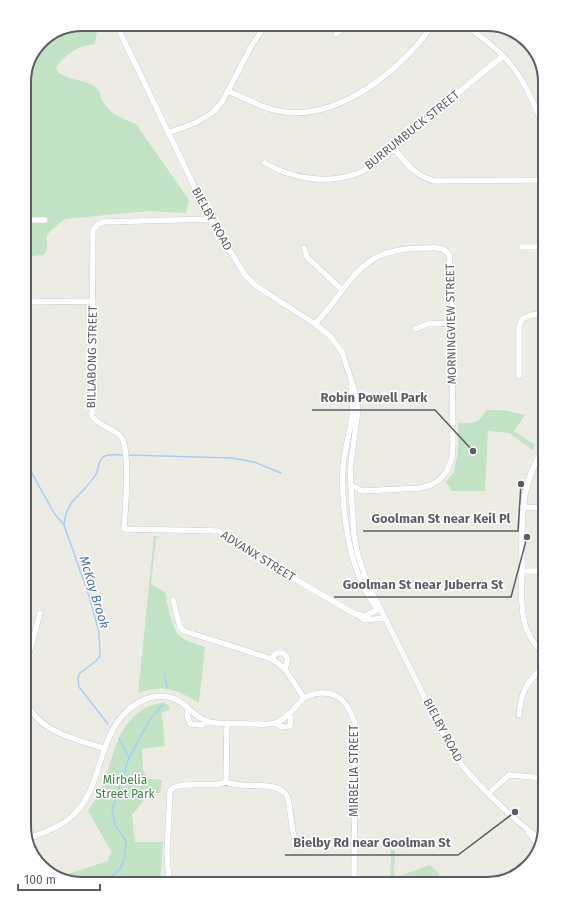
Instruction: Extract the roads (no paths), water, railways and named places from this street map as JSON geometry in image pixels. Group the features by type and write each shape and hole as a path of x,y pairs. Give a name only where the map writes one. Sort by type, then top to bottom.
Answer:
{"street":[{"name":"BIELBY ROAD","path":"119,31 210,219 244,275 255,285 315,324 330,336 342,352 356,395 358,411 350,458 351,500 354,536 358,555 367,582 452,752 462,766 489,793 537,837"},
{"path":"168,133 195,123 212,113 222,102 252,45 261,31"},
{"path":"336,34 340,31"},
{"path":"228,92 269,109 285,112 302,113 342,104 362,92 406,56 416,47 428,31"},
{"path":"472,31 496,48 515,68 525,84 538,115"},
{"name":"BURRUMBUCK STREET","path":"265,163 279,172 308,178 328,179 357,173 371,165 394,148 503,56"},
{"path":"394,148 415,172 424,178 434,180 538,180"},
{"name":"BILLABONG STREET","path":"124,529 126,464 123,442 117,433 96,423 92,416 93,230 97,225 103,222 210,219"},
{"path":"31,220 45,220"},
{"path":"522,247 538,247"},
{"path":"304,248 307,256 342,290"},
{"name":"MORNINGVIEW STREET","path":"315,324 342,290 366,264 378,255 391,250 409,248 440,248 446,250 449,255 452,324 452,458 447,471 440,479 431,485 420,488 362,491"},
{"path":"31,302 93,301"},
{"path":"519,376 519,327 522,319 531,315 538,314"},
{"path":"415,329 428,324 452,324"},
{"name":"BIELBY ROAD","path":"350,378 352,416 343,467 346,527 350,550 364,586 372,602 384,616"},
{"path":"538,459 532,469 522,507 524,620 538,648"},
{"path":"351,485 362,491 351,500"},
{"path":"522,507 538,508"},
{"name":"ADVANX STREET","path":"124,529 219,531 269,564 358,615 364,620 384,616"},
{"path":"522,571 538,571"},
{"path":"173,600 180,627 184,631 271,659 285,669 304,698 289,713 275,723"},
{"path":"358,615 365,616 379,609"},
{"path":"31,646 40,613"},
{"path":"271,659 276,653 284,653 288,659 285,669"},
{"path":"519,715 523,691 527,684 538,672"},
{"name":"MIRBELIA STREET","path":"304,698 313,693 329,693 341,698 349,708 355,723 354,877"},
{"path":"32,837 55,828 71,817 83,803 95,780 104,748 112,731 126,712 144,700 156,696 168,697 180,701 188,709 207,721 227,723 275,723 282,727 290,726 291,718 289,713"},
{"path":"188,709 187,715 190,724 202,725 207,721"},
{"path":"31,710 35,715 60,734 104,748"},
{"path":"226,782 227,723"},
{"path":"489,793 509,775 538,777"},
{"path":"226,782 233,786 275,787 282,791 287,797 290,823 294,836"},
{"path":"169,877 167,851 169,846 170,791 178,785 220,786 226,782"},
{"name":"BIELBY ROAD","path":"526,828 536,841"},
{"path":"354,842 406,842"}],"waterway":[{"path":"64,525 65,516 68,509 76,497 96,474 101,459 107,455 124,455"},
{"path":"127,455 232,458 254,462 281,473"},
{"name":"McKay Brook","path":"31,472 54,513 64,525 89,596 99,632 100,656 96,661 80,673 78,678 79,687 108,724"},
{"path":"165,673 167,688"},
{"name":"McKay Brook","path":"111,877 121,868 126,841 116,827 112,811 129,758 149,721 164,703"},
{"name":"McKay Brook","path":"119,738 129,758"}],"place":[{"name":"Robin Powell Park","path":"473,451"},
{"name":"Goolman St near Keil Pl","path":"521,484"},
{"name":"Goolman St near Juberra St","path":"527,537"},
{"name":"Bielby Rd near Goolman St","path":"515,812"}],"park label":[{"name":"Mirbelia Street Park","path":"125,787"}]}
